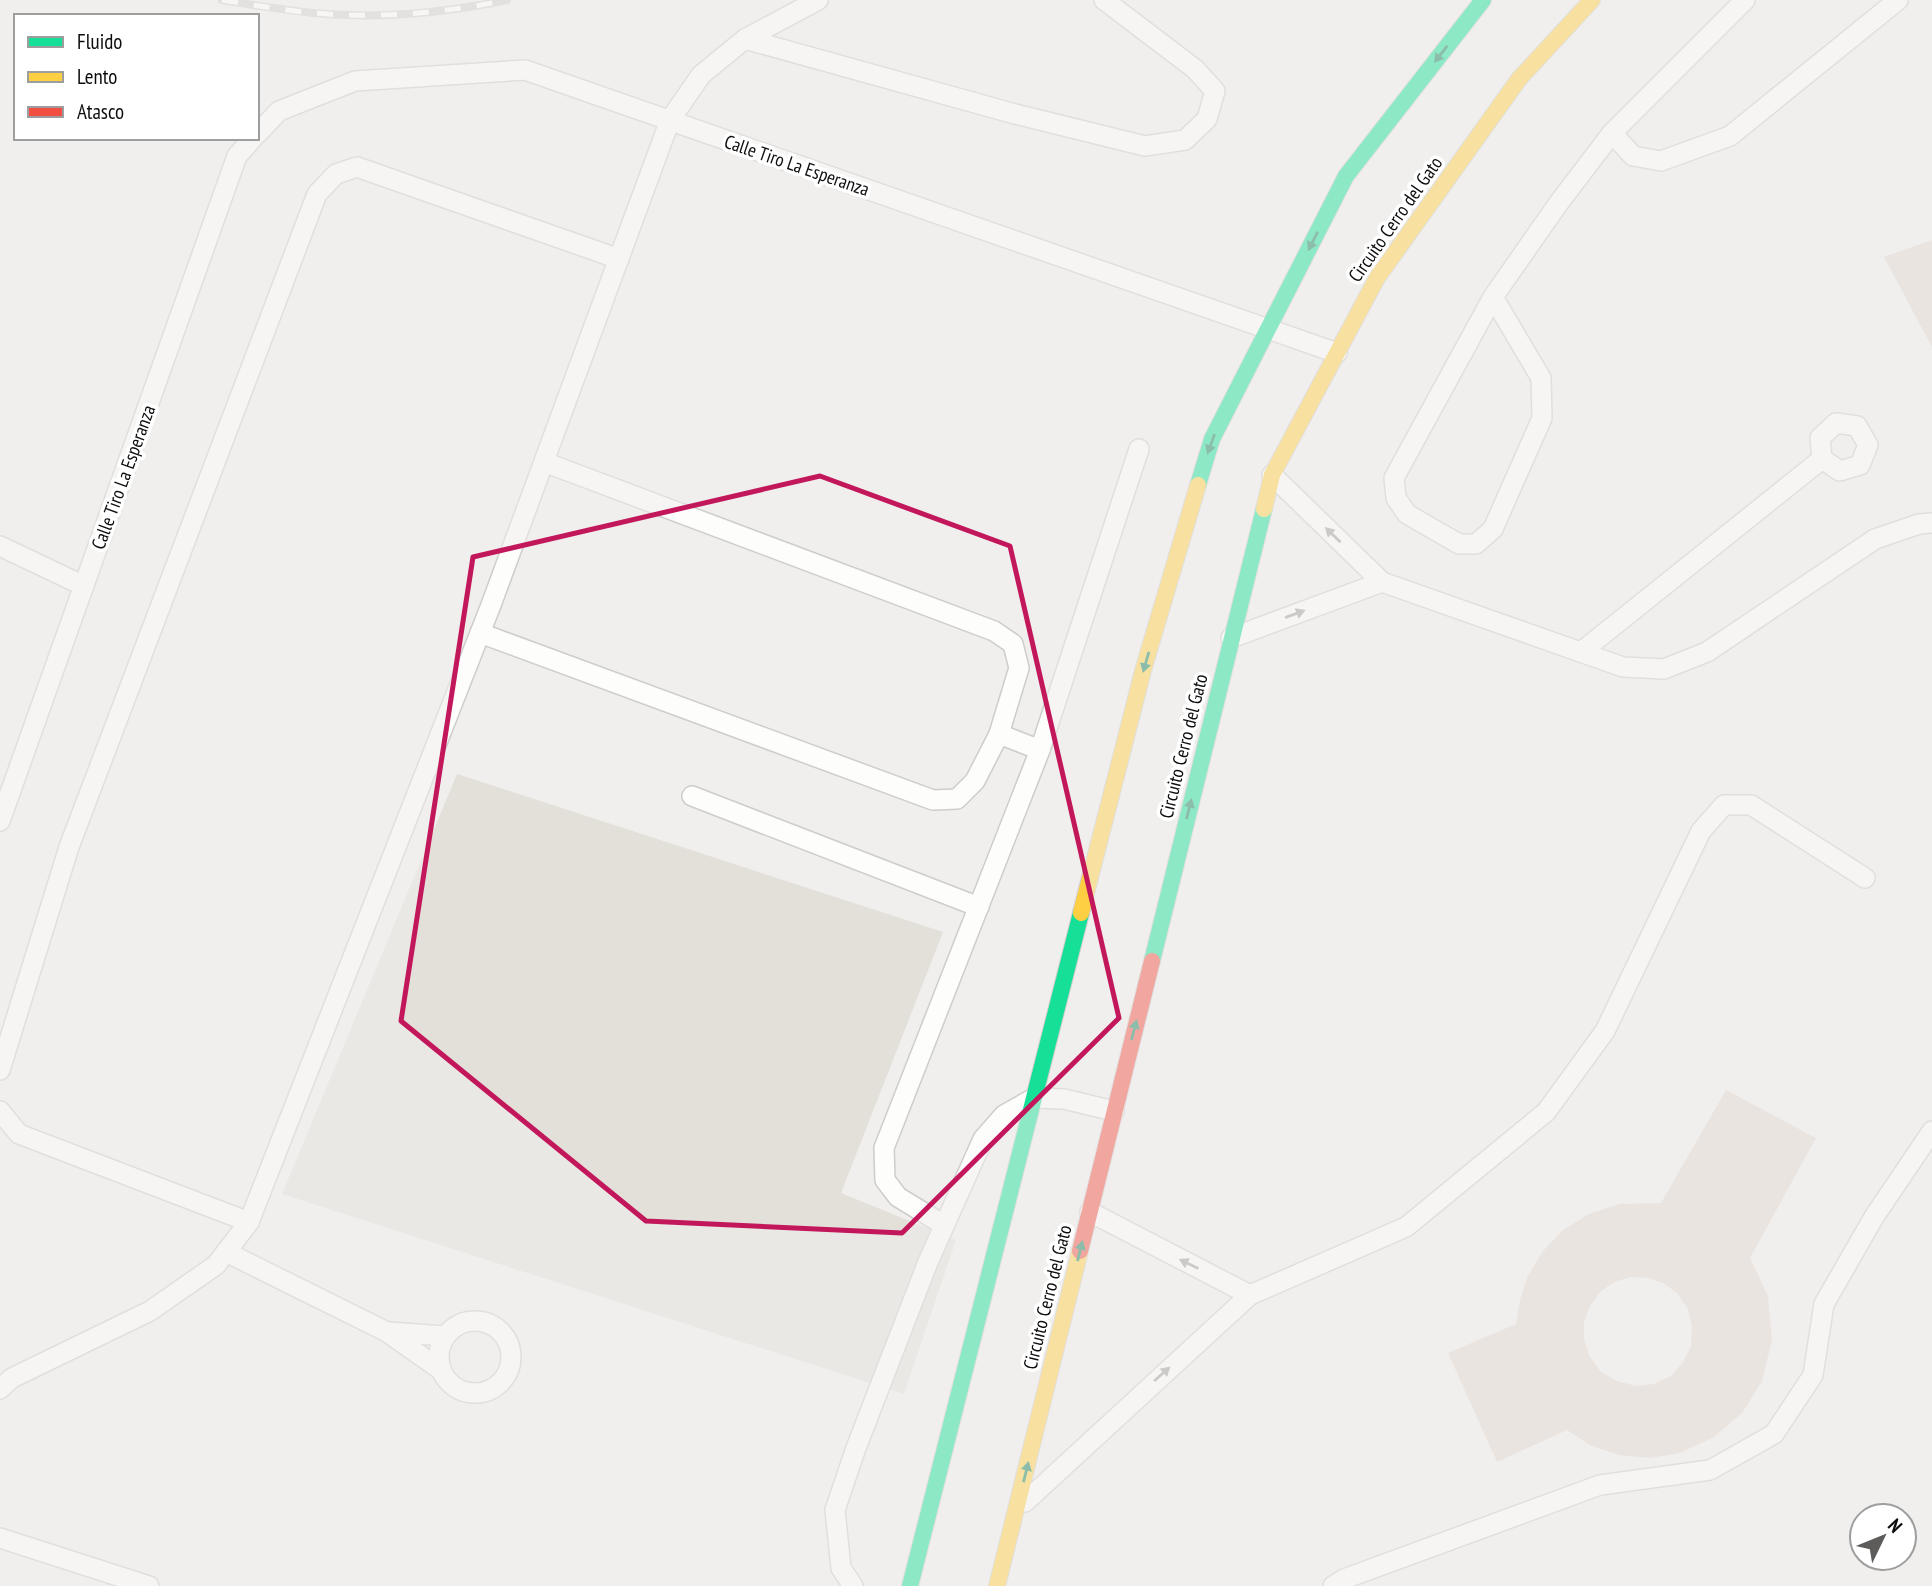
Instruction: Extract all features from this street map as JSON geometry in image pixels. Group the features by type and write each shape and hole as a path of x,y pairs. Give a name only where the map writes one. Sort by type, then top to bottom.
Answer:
{"street":[{"path":"910,1586 1144,667 1212,439 1346,176 1483,0"},
{"name":"Circuito Cerro del Gato","path":"998,1586 1272,475 1377,278 1520,79 1592,0"}],"lane":[{"path":"0,1388 12,1378 150,1311 216,1265 249,1222 480,633 670,120 701,75 745,39 818,0"},
{"path":"745,39 1015,114 1145,146 1185,141 1207,118 1215,91 1195,69 1104,0"},
{"path":"1493,297 1541,378 1542,418 1493,529 1476,544 1459,544 1407,514 1396,498 1394,478 1493,297 1612,133 1745,0"},
{"path":"1612,133 1633,156 1661,161 1730,136 1898,0"},
{"name":"Calle Tiro La Esperanza","path":"259,132 279,111 355,81 525,71 1337,353"},
{"name":"Calle Tiro La Esperanza","path":"0,821 237,156 251,140"},
{"path":"0,1070 69,847 317,194 336,174 357,167 619,259"},
{"path":"944,1225 898,1197 885,1180 884,1148 1040,750 1139,449"},
{"path":"1581,652 1822,459"},
{"path":"480,633 933,800 957,799 975,781 999,734 1019,668 1013,644 994,631 544,462"},
{"path":"1272,475 1382,582 1623,667 1664,669 1707,652 1875,539 1919,524 1932,523"},
{"path":"0,545 84,586"},
{"path":"1231,638 1382,582"},
{"path":"999,734 1040,750"},
{"path":"692,796 979,907"},
{"path":"1016,1510 1250,1294 1406,1227 1546,1112 1605,1031 1701,831 1724,806 1751,805 1865,878"},
{"path":"853,1586 841,1568 835,1510 861,1436 944,1225 983,1139 1004,1115 1034,1098 1064,1099 1114,1111"},
{"path":"0,1111 19,1134 249,1222"},
{"path":"1333,1586 1344,1579 1600,1485 1710,1470 1774,1434 1813,1375 1825,1304 1874,1217 1932,1131"},
{"path":"1090,1212 1250,1294"},
{"path":"226,1252 387,1332 441,1370 452,1384 467,1392 484,1392 500,1384 509,1370 511,1352 505,1336 492,1324 475,1320 458,1324 445,1336 439,1353 441,1370"},
{"path":"387,1332 445,1336"},
{"path":"0,1538 149,1586"}],"highlighted area":[{"path":"820,476 1010,546 1119,1018 902,1233 646,1221 401,1021 473,557"}],"shaded area":[{"path":"457,774 943,932 841,1193 956,1240 904,1394 282,1194"}],"building":[{"path":"1932,240 1932,347 1884,257"},
{"path":"1726,1090 1816,1138 1750,1258 1768,1296 1772,1340 1762,1381 1742,1413 1714,1437 1680,1453 1650,1458 1619,1455 1590,1445 1567,1430 1497,1462 1448,1353 1516,1324 1527,1278 1542,1252 1563,1230 1589,1214 1619,1204 1661,1203","holes":["1631,1277 1648,1278 1663,1283 1677,1293 1688,1309 1692,1327 1691,1346 1683,1362 1671,1376 1654,1384 1636,1386 1617,1381 1601,1372 1590,1357 1584,1339 1584,1322 1590,1306 1600,1292 1614,1282"]}],"railway":[{"path":"222,0 337,15 435,11 507,0"}],"traffic: fast":[{"path":"1198,485 1212,439 1346,176 1483,0"},
{"path":"1152,961 1264,509"},
{"path":"910,1586 1081,913"}],"traffic: slow":[{"path":"1264,509 1272,475 1377,278 1519,79 1592,0"},
{"path":"1081,913 1144,667 1198,485"},
{"path":"997,1586 1080,1251"}],"traffic: jam":[{"path":"1080,1251 1152,961"}]}
